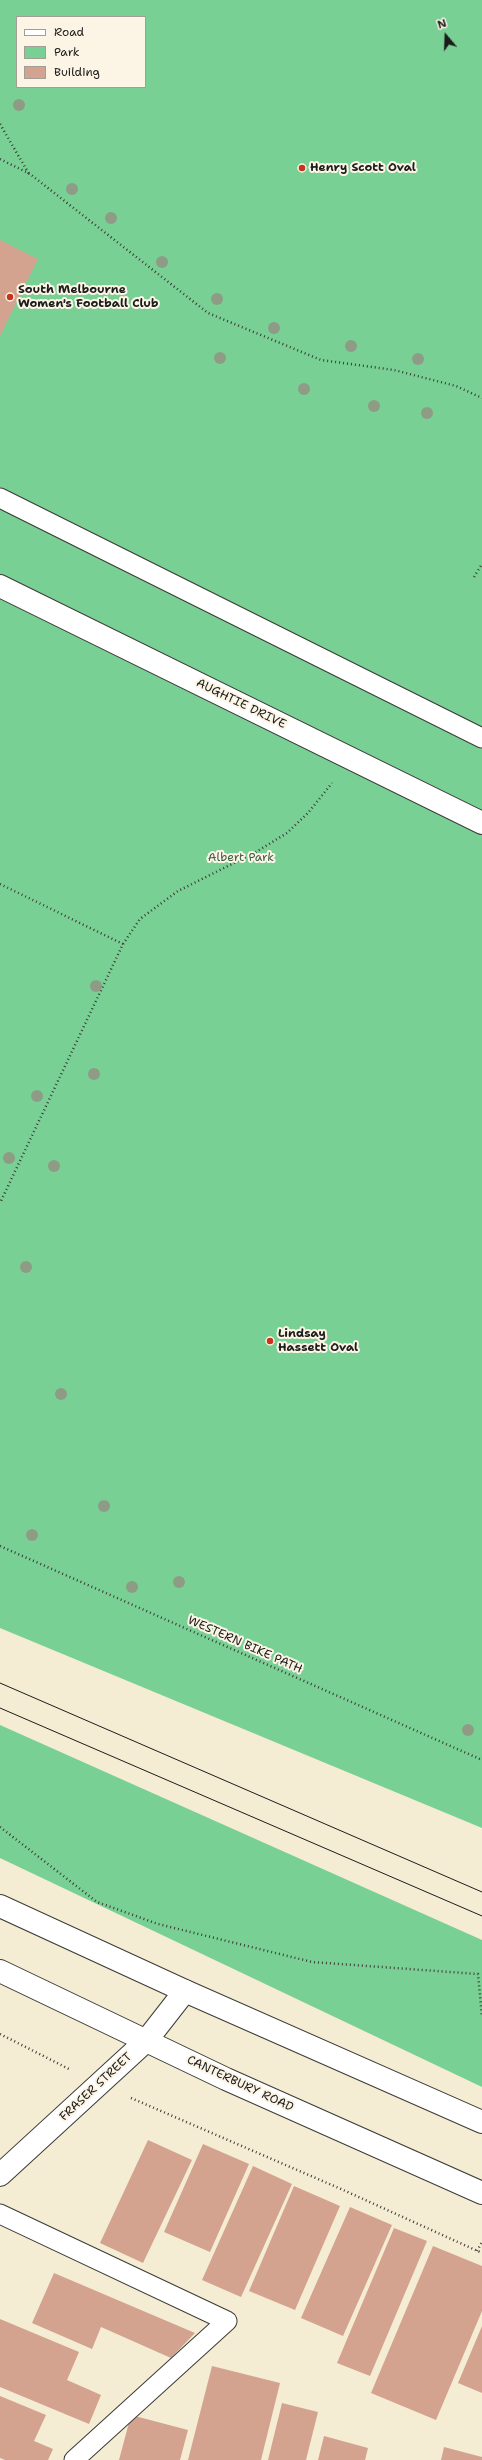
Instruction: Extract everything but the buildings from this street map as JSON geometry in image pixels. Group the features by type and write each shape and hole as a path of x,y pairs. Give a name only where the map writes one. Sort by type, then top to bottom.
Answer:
{"main road":[{"name":"AUGHTIE DRIVE","path":"0,586 482,823"},
{"path":"0,1906 185,1991 482,2122"},
{"name":"CANTERBURY ROAD","path":"0,1971 146,2041 482,2193"},
{"name":"FRASER STREET","path":"0,2176 146,2041 185,1991"}],"lane":[{"path":"0,498 482,738"},
{"path":"0,2214 227,2321 74,2460"}],"path":[{"path":"0,124 30,174"},
{"path":"0,160 30,174 208,313 322,360 394,370 456,386 482,398"},
{"path":"474,577 482,564"},
{"path":"0,1203 123,944 140,919 178,891 256,852 287,833 319,801 350,757"},
{"path":"0,884 123,944"},
{"name":"WESTERN BIKE PATH","path":"0,1546 482,1760"},
{"path":"0,1827 98,1902 158,1924 312,1962 478,1974 482,2017"},
{"path":"0,2034 99,2084 341,2189 482,2253"},
{"path":"477,2251 482,2242"}],"green space":[{"name":"Albert Park","path":"0,0 482,0 482,1828 0,1628"},
{"path":"0,1725 482,1940 482,2087 0,1858"}],"tram line":[{"path":"0,1683 482,1892"},
{"path":"0,1708 482,1916"}],"place":[{"name":"Henry Scott Oval","path":"302,168"},
{"name":"South Melbourne Women's Football Club","path":"10,297"},
{"name":"Lindsay Hassett Oval","path":"270,1341"}]}
